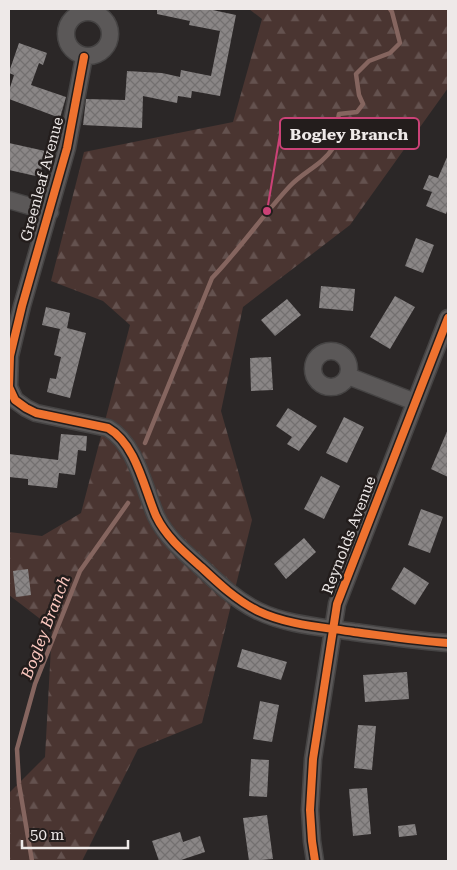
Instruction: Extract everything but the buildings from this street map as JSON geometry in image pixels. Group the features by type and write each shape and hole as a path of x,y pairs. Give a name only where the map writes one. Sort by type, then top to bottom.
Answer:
{"street":[{"name":"Greenleaf Avenue","path":"84,57 67,148 22,306 10,356 9,387 15,400 36,413 108,428 115,432 128,447 163,527 188,556 227,590 257,610 288,621 334,629 448,643"},
{"path":"9,200 50,212"},
{"name":"Reynolds Avenue","path":"315,861 312,841 311,784 313,759 337,604 448,318"},
{"path":"348,376 415,402"}],"green space":[{"path":"249,9 448,9 448,88 350,225 243,307 221,411 252,520 202,723 138,749 82,861 9,861 9,793 45,757 52,628 9,595 9,532 42,536 81,513 130,325 103,301 51,281 84,152 233,122 262,19"}],"waterway":[{"name":"Bogley Branch","path":"145,443 212,278 290,186 329,154 334,145 339,114 357,112 363,104 359,95 356,74 369,61 390,53 400,43 390,9"},
{"name":"Bogley Branch","path":"32,861 19,784 17,749 35,684 80,571 128,503"}],"cycle path":[{"path":"84,57 67,148 22,306 10,356 9,387 15,400 36,413 108,428 118,435 132,455 156,516 165,531 182,550 214,579 250,607 269,616 305,625 448,643"},
{"path":"315,861 310,810 313,759 337,604 448,318"}],"place":[{"name":"Bogley Branch","path":"267,211"}]}
